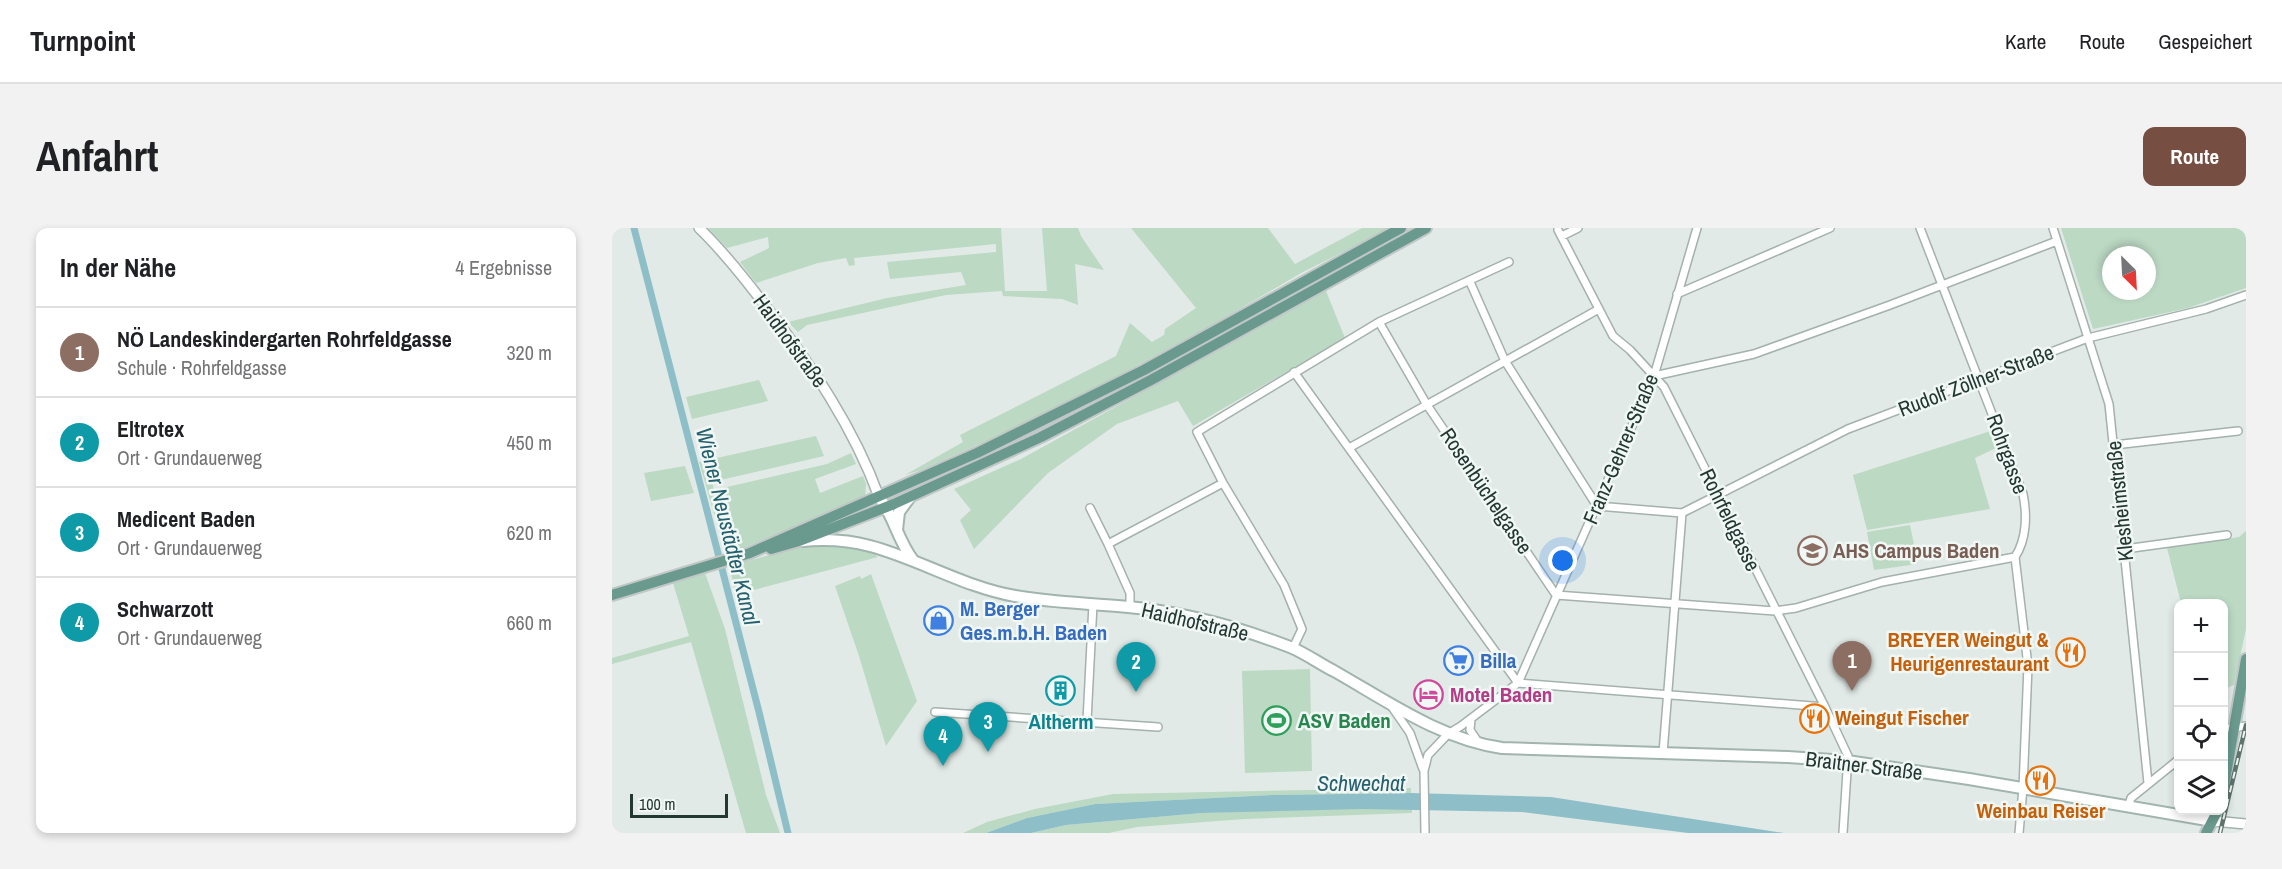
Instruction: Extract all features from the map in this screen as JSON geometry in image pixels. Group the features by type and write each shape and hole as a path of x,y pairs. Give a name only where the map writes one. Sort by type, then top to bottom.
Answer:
{"main road":[{"path":"612,595 750,553 879,498 1072,407 1401,228"},
{"path":"750,553 799,541 883,508 1041,436 1151,380 1426,228"},
{"path":"898,533 899,512 910,497"},
{"name":"Haidhofstraße","path":"879,498 908,559"},
{"name":"Haidhofstraße","path":"883,508 898,533 908,559"},
{"name":"Haidhofstraße","path":"799,541 858,543 997,592 1049,601 1130,607 1204,620 1293,648 1387,701"},
{"path":"2226,761 2229,728 2246,659"},
{"name":"Braitner Straße","path":"1387,701 1448,734 1479,744 1502,748 1847,761 2128,807 2215,816"},
{"path":"2206,833 2215,816"}],"street":[{"name":"Haidhofstraße","path":"699,228 726,254 805,357 832,401 866,467 879,498"},
{"name":"Rohrfeldgasse","path":"1578,228 1560,233 1614,336 1664,387 1848,756 1843,833"},
{"name":"Franz-Gehrer-Straße","path":"1518,684 1654,376 1697,228"},
{"path":"1677,294 1830,228"},
{"name":"Rohrgasse","path":"1920,228 1980,379 2023,494 2026,508 2025,527 2019,552 2015,557 2028,666 2019,833"},
{"name":"Klesheimstraße","path":"2053,228 2109,404 2126,549 2148,783"},
{"path":"1654,376 1754,354 2056,241"},
{"path":"1293,648 1302,628 1288,596 1223,483 1197,432 1379,322 1470,282 1509,262"},
{"path":"1470,282 1505,361 1597,506 1682,513 1662,753"},
{"name":"Rudolf Zöllner-Straße","path":"1682,513 1848,429 2088,338 2206,309 2246,296"},
{"path":"1349,448 1599,309"},
{"name":"Rosenbüchelgasse","path":"1379,322 1428,405 1556,595"},
{"path":"1294,372 1518,684"},
{"path":"2114,445 2238,431"},
{"path":"1108,544 1223,483"},
{"path":"1090,508 1130,593 1130,607"},
{"path":"2126,549 2227,535"},
{"path":"1556,595 1775,611 1796,608 1882,582 2015,557"},
{"path":"1087,721 1093,604"},
{"path":"1425,833 1424,771 1428,754 1448,734 1518,684 1825,707"},
{"name":"Haidhofstraße","path":"1387,701 1410,733 1424,771"},
{"path":"935,711 1158,728"},
{"path":"1471,719 1470,730 1479,744"},
{"path":"2229,728 2246,726"},
{"path":"2128,807 2131,798 2177,761"},
{"name":"Braitner Straße","path":"2215,816 2246,824"}],"green space":[{"path":"708,228 1001,228 1005,291 1047,291 1042,228 1078,228 1104,270 1075,264 1078,305 1062,299 1003,296 1002,291 946,295 807,325 798,332 788,322 887,298 966,285 961,272 890,279 887,262 996,252 996,244 854,258 855,265 849,266 846,258 818,263 756,283 740,262 769,248 768,237 727,248"},
{"path":"1131,228 1268,228 1295,264 1362,228 1391,228 1303,272 1214,324 1049,413 905,475 963,442 960,435 1116,356 1130,323 1152,342 1164,335 1165,329 1196,308"},
{"path":"1409,228 1418,228 1063,421 950,474 1124,385"},
{"path":"2061,228 2246,228 2246,288 2188,308 2093,329"},
{"path":"1326,291 1345,338 1193,426 1178,401 1117,424 1048,473 974,549 960,520 971,510 954,489 1021,459"},
{"path":"759,380 768,401 692,419 686,397"},
{"path":"1994,430 2000,446 1975,458 1990,509 1867,530 1853,475"},
{"path":"816,436 824,456 712,482 714,490 827,464 851,453 856,464 815,479 820,493 863,476 866,484 865,498 726,555 699,462"},
{"path":"685,466 694,493 651,501 644,473"},
{"path":"1910,525 1918,564 1874,570 1867,532"},
{"path":"2246,531 2246,629 2234,685 2228,687 2228,599 2180,599 2167,548 2239,537"},
{"path":"822,543 866,547 878,557 735,595 730,566 802,546"},
{"path":"705,573 725,629 766,795 780,833 746,833 691,642 612,664 612,658 689,636 673,583"},
{"path":"871,574 917,701 886,746 835,586"},
{"name":"ASV Baden","path":"1310,669 1312,771 1245,773 1242,671"},
{"path":"1411,788 1411,793 1272,795 1095,804 1027,818 986,833 963,833 987,822 1035,809 1113,794"},
{"path":"1297,809 1412,809 1412,813 1245,819 1137,827 1109,833 1031,833 1066,825 1202,813"}],"water":[{"path":"1411,793 1551,797 1784,833 1688,833 1522,812 1361,809 1202,813 1066,825 1031,833 986,833 1027,818 1095,804 1272,795"}],"waterway":[{"name":"Wiener Neustädter Kanal","path":"634,228 788,833"}],"railway":[{"path":"2220,833 2246,725"}],"place":[{"name":"AHS Campus Baden","path":"1812,551"},
{"name":"M. Berger Ges.m.b.H. Baden","path":"939,621"},
{"name":"BREYER Weingut & Heurigenrestaurant","path":"2070,652"},
{"name":"Billa","path":"1459,661"},
{"name":"Altherm","path":"1061,691"},
{"name":"NÖ Landeskindergarten Rohrfeldgasse","path":"1852,691"},
{"name":"Eltrotex","path":"1136,692"},
{"name":"Motel Baden","path":"1429,695"},
{"name":"Weingut Fischer","path":"1814,718"},
{"name":"ASV Baden","path":"1277,721"},
{"name":"Medicent Baden","path":"988,752"},
{"name":"Schwarzott","path":"943,766"},
{"name":"Weinbau Reiser","path":"2041,780"}],"water label":[{"name":"Schwechat","path":"1361,783"}]}
